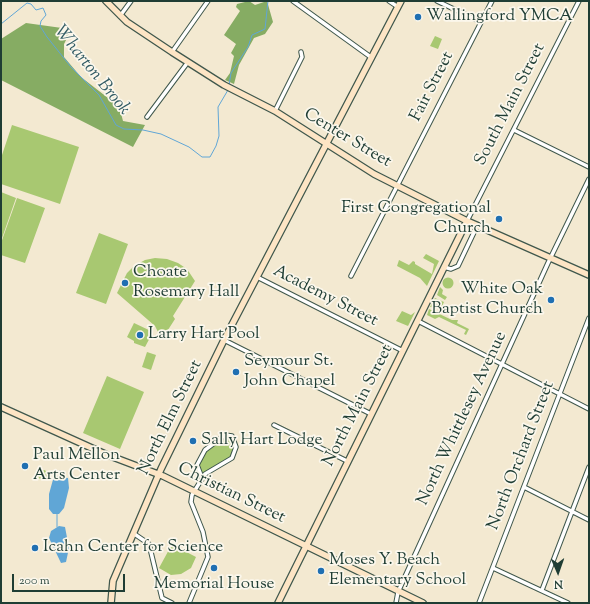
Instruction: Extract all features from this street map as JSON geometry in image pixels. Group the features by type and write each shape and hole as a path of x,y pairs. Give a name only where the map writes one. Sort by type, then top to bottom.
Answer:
{"main road":[{"name":"Center Street","path":"106,1 120,16 172,52 224,85 274,111 370,171 477,226 589,275"},
{"name":"North Elm Street","path":"111,603 113,581 159,474 224,340 328,144 401,1"},
{"name":"North Main Street","path":"278,603 305,545 467,221"},
{"name":"Christian Street","path":"1,407 105,454 159,474 194,490 423,603"}],"street":[{"path":"120,16 131,1"},
{"path":"172,52 208,1"},
{"path":"293,1 372,58"},
{"path":"389,1 398,7"},
{"path":"439,1 481,22"},
{"name":"Fair Street","path":"351,276 492,1"},
{"name":"South Main Street","path":"467,221 579,1"},
{"path":"274,111 302,56 301,52"},
{"path":"147,117 188,62"},
{"path":"514,130 589,167"},
{"name":"North Whittlesey Avenue","path":"396,603 398,592 501,365 550,258 589,179"},
{"path":"444,267 451,269 458,266 477,226"},
{"name":"Academy Street","path":"257,277 403,351"},
{"name":"North Orchard Street","path":"479,603 589,318"},
{"path":"418,321 589,409"},
{"path":"224,340 371,414"},
{"path":"274,426 347,461"},
{"path":"189,603 208,557 203,532 191,502 194,490 206,474 232,458 236,447 232,436 225,435 205,450 197,465 202,478"},
{"path":"542,590 589,467"},
{"path":"524,487 589,520"},
{"path":"133,533 149,544 162,598 172,603"},
{"path":"493,568 568,603"}],"green space":[{"path":"249,1 255,5 267,1 273,22 265,34 254,38 239,65 234,84 225,80 230,73 234,56 231,53 236,44 224,35 240,11 236,7 237,4"},
{"path":"26,23 62,28 69,34 64,44 64,57 81,77 108,98 116,94 123,121 145,125 133,147 1,80 1,39"},
{"path":"435,36 442,39 438,49 430,46"},
{"path":"12,125 79,147 60,204 1,184 1,158"},
{"path":"1,192 16,198 1,241"},
{"path":"17,198 45,208 25,263 1,255 1,243"},
{"path":"99,233 128,244 106,304 76,293"},
{"path":"426,254 439,261 427,286 420,278 397,266 399,260 409,265 413,261 415,264 432,274 434,264 423,258"},
{"path":"155,258 167,259 178,263 187,269 195,281 173,316 175,319 166,333 159,334 155,326 117,293 127,273 134,266 145,260"},
{"path":"446,278 450,278 452,279 452,287 446,288 443,285 443,281"},
{"path":"440,287 443,290 442,294 447,297 445,300 437,295"},
{"path":"435,298 444,302 441,308 430,307"},
{"path":"429,309 452,320 458,320 457,323 469,329 466,335 464,334 466,330 439,317 435,319 427,315"},
{"path":"402,311 411,315 415,312 408,326 396,321"},
{"name":"Larry Hart Pool","path":"134,323 153,332 145,347 134,343 134,341 127,337"},
{"path":"147,352 156,355 151,370 142,367"},
{"path":"107,376 144,392 120,449 83,433"},
{"path":"229,434 235,442 235,451 226,463 201,477 197,465 205,450"},
{"path":"41,470 45,470 47,471 47,479 41,480 38,477 38,473"},
{"path":"171,546 175,546 196,557 191,568 181,574 171,575 159,568"}],"water":[{"path":"54,476 68,478 69,488 64,508 59,514 53,514 49,509 49,494"},
{"path":"59,526 65,527 69,548 66,562 61,563 49,538 51,531"}],"waterway":[{"name":"Wharton Brook","path":"229,85 231,73 248,47 252,35 265,29 268,1"},
{"name":"Wharton Brook","path":"1,24 27,3 31,4 36,10 43,8 46,15 41,21 40,26 71,67 99,95 116,125 124,129 143,130 161,134 189,147 202,157 210,157 216,146 219,136 218,107 228,90"},
{"path":"60,471 60,477"},
{"path":"57,514 57,527"}],"place":[{"name":"Wallingford YMCA","path":"418,17"},
{"name":"First Congregational Church","path":"499,219"},
{"name":"Choate Rosemary Hall","path":"125,283"},
{"name":"White Oak Baptist Church","path":"551,300"},
{"name":"Larry Hart Pool","path":"140,335"},
{"name":"Seymour St. John Chapel","path":"236,372"},
{"name":"Sally Hart Lodge","path":"193,441"},
{"name":"Paul Mellon Arts Center","path":"25,466"},
{"name":"Icahn Center for Science","path":"35,548"},
{"name":"Memorial House","path":"214,568"},
{"name":"Moses Y. Beach Elementary School","path":"321,571"}]}
